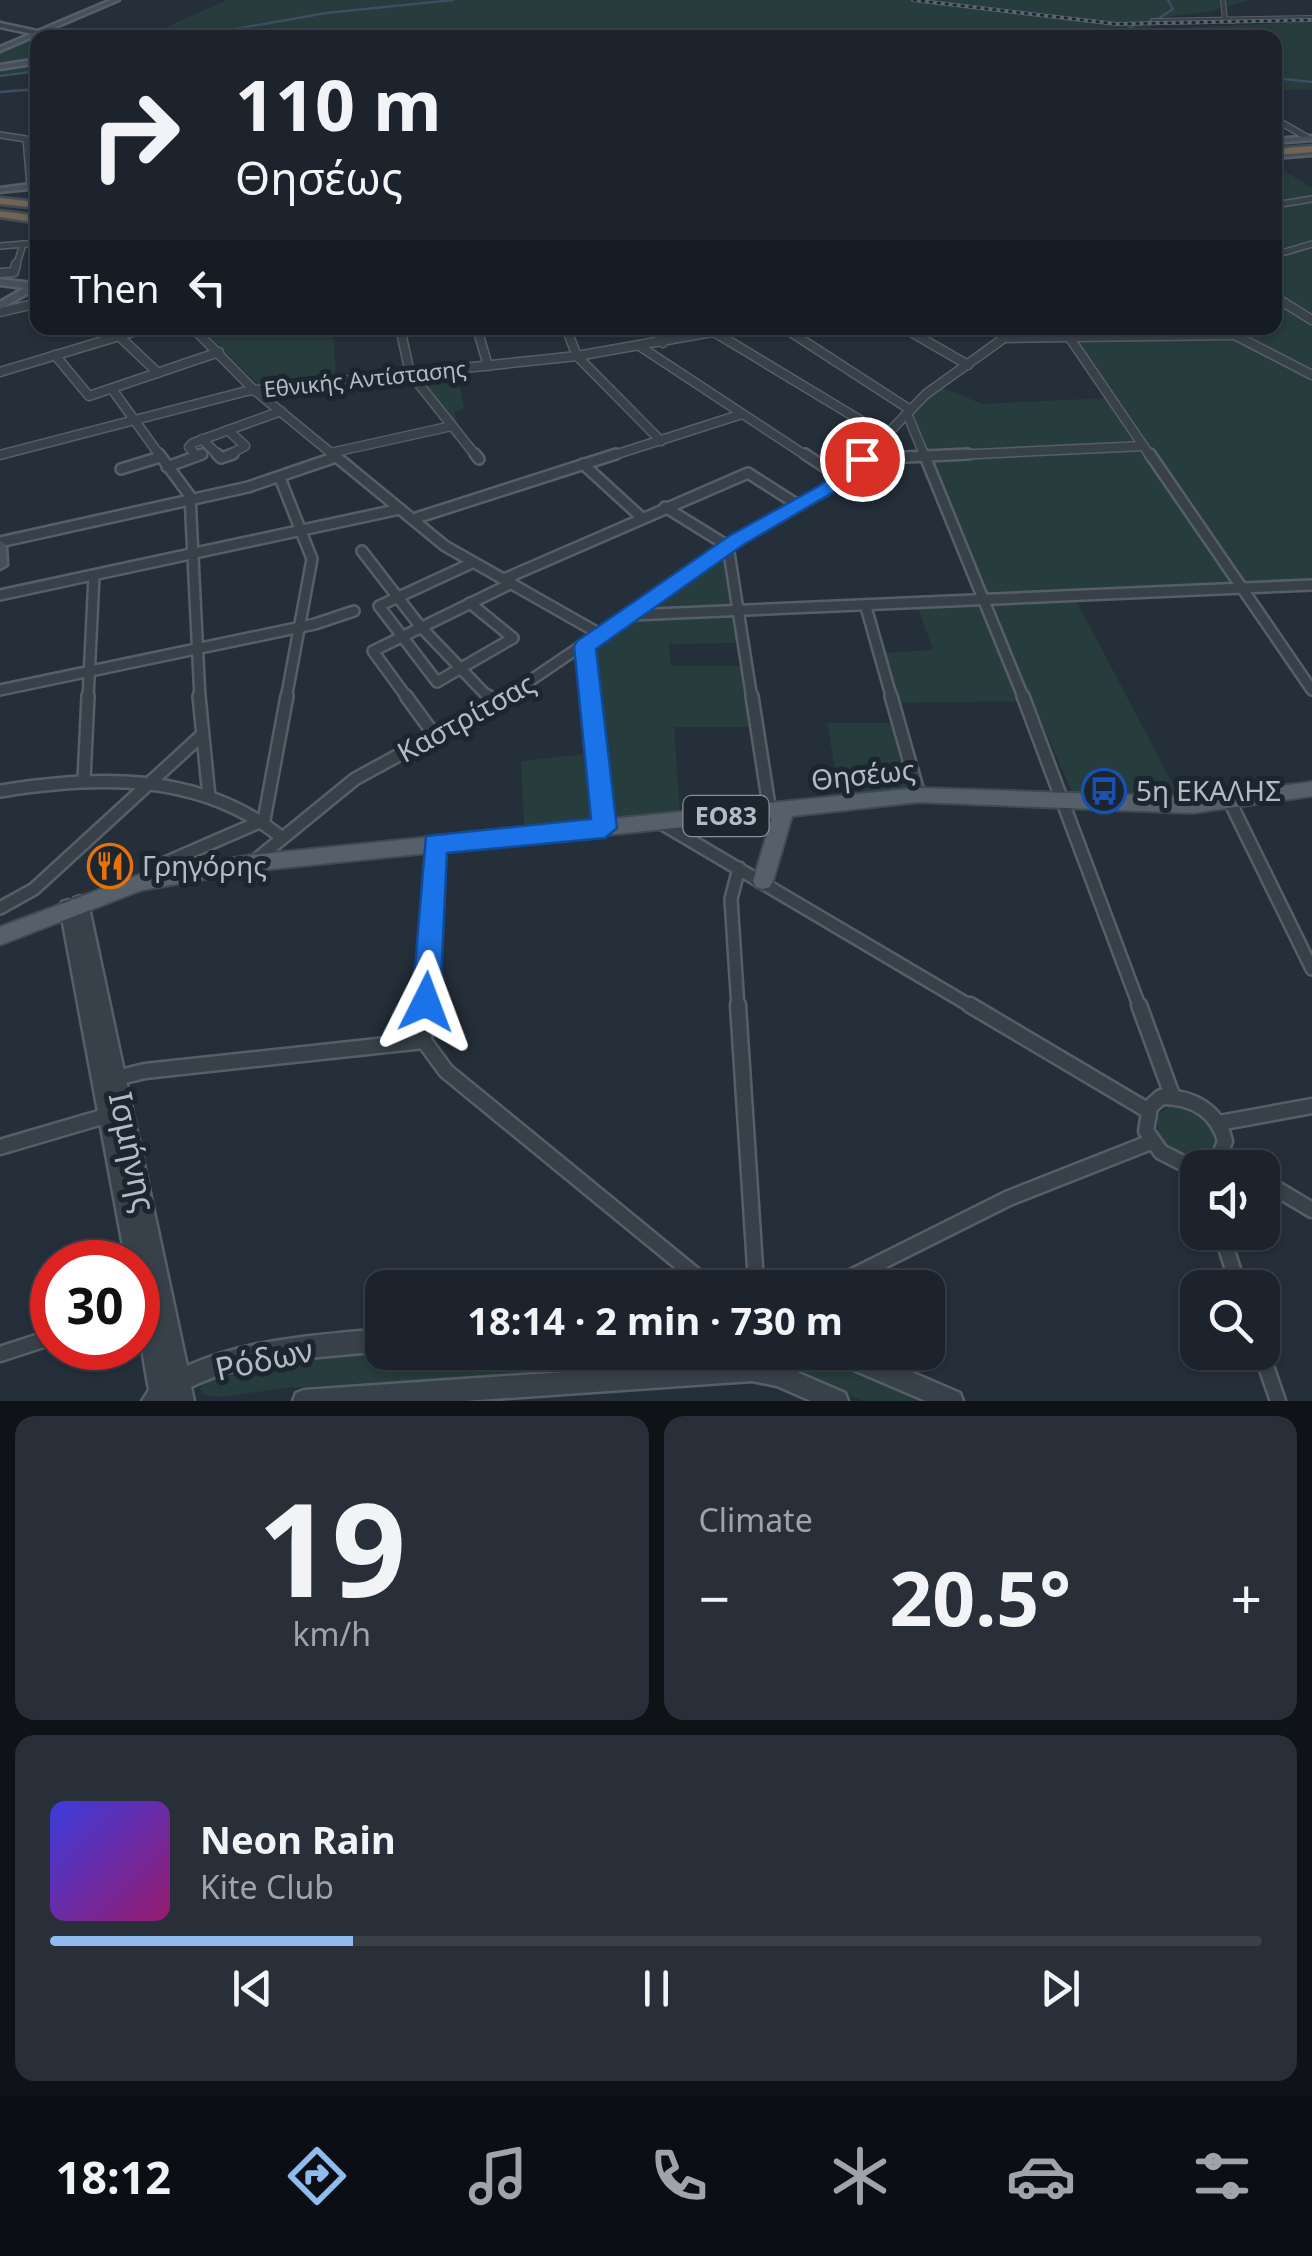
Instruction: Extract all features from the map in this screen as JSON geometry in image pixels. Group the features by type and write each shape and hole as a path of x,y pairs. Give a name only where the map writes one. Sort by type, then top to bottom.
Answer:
{"highway":[{"path":"1282,148 1311,144"},
{"path":"0,195 30,201"},
{"path":"0,211 30,215"}],"main road":[{"path":"44,30 116,0"},
{"path":"0,50 30,36"},
{"path":"0,67 30,62"},
{"path":"0,195 30,187"},
{"path":"0,309 9,286"},
{"path":"0,543 0,564"},
{"name":"Θησέως","path":"74,905 141,882 252,863 919,795 1064,798 1155,805 1230,802 1312,789"},
{"path":"763,881 777,811"},
{"name":"ΕΟ83","path":"0,936 74,905"}],"street":[{"path":"1223,1 1225,19 1234,21"},
{"path":"1153,21 1312,18"},
{"path":"0,26 30,32"},
{"path":"1282,124 1311,144"},
{"path":"0,135 26,139 30,162"},
{"path":"1282,203 1312,200"},
{"path":"0,273 14,272 24,244"},
{"path":"0,246 30,244"},
{"path":"1282,253 1312,244"},
{"path":"1282,301 1312,320"},
{"path":"0,309 30,303"},
{"path":"1300,311 1312,305"},
{"path":"112,335 158,373"},
{"path":"0,372 122,335"},
{"path":"201,335 255,390 412,519 472,563 600,634"},
{"path":"402,335 411,376 479,459"},
{"path":"480,335 488,366"},
{"path":"568,335 576,356 662,440"},
{"path":"659,335 663,343"},
{"name":"Εθνικής Αντίστασης","path":"0,456 255,390 576,356 700,335"},
{"path":"719,335 888,437"},
{"path":"794,335 908,412 1064,798 1172,1095"},
{"path":"916,335 968,365"},
{"name":"Καστρίτσας","path":"252,863 280,836 355,779 494,704 728,546 840,478 888,437 908,412 1008,335"},
{"path":"1068,335 1312,690"},
{"path":"1003,338 1235,335 1312,375"},
{"path":"640,346 738,415 840,478"},
{"path":"54,355 86,395 219,352"},
{"path":"112,388 190,499 195,649 209,798"},
{"path":"197,456 190,446 281,412"},
{"path":"412,519 738,415"},
{"path":"0,543 280,478 333,455 452,426"},
{"path":"202,440 222,459 245,449 228,430"},
{"path":"862,459 1143,446"},
{"path":"167,467 212,451"},
{"path":"121,469 160,457"},
{"path":"583,464 641,517"},
{"path":"436,737 374,653 376,648 641,517 751,472 798,504"},
{"path":"264,820 312,560 280,478"},
{"path":"665,507 728,546 777,811"},
{"path":"0,595 400,510"},
{"path":"362,550 420,626 494,704"},
{"path":"470,603 513,638 437,682 379,606 472,563"},
{"path":"84,780 94,576"},
{"path":"631,615 1312,585"},
{"path":"866,607 919,795"},
{"path":"0,690 299,628 354,611"},
{"path":"584,646 605,828"},
{"path":"0,908 34,889 202,736"},
{"path":"0,791 84,780 152,782 209,798 264,820 280,836"},
{"path":"1230,802 1312,969"},
{"path":"141,882 165,863 264,820"},
{"path":"661,823 1147,1110"},
{"path":"435,844 424,1041 446,1071 689,1270"},
{"path":"739,868 731,899 749,1270"},
{"name":"Ισμήνης","path":"74,905 168,1395"},
{"path":"109,1080 424,1041"},
{"path":"1180,1165 1164,1158 1151,1142 1145,1125 1147,1110 1161,1097 1190,1098 1219,1122 1226,1140 1223,1150"},
{"path":"1219,1122 1312,1106"},
{"path":"0,1147 116,1113"},
{"name":"Ισμήνης","path":"116,1113 133,1240"},
{"path":"866,1270 1008,1198 1151,1142"},
{"path":"1280,1191 1312,1210"},
{"name":"Ρόδων","path":"168,1395 266,1356 365,1342"},
{"path":"0,1354 30,1344"},
{"path":"160,1370 168,1395"},
{"name":"Ρόδων","path":"304,1401 752,1370 778,1375 837,1401"},
{"path":"880,1370 952,1401"},
{"path":"1267,1370 1278,1401"}],"green space":[{"path":"227,0 1249,0 1208,12 1159,18 1150,29 1312,22 1312,90 1282,90 1282,30 129,30 164,28"},
{"path":"30,40 30,73 0,77 0,52"},
{"path":"1282,169 1312,188 1312,583 980,599 922,457 910,410 939,386 982,404 1107,398 1069,338 1004,338 1282,335"},
{"path":"208,335 333,335 336,379 261,387"},
{"path":"436,374 459,382 464,409 454,412 457,421 449,422 411,377"},
{"path":"725,551 739,643 669,644 671,666 743,666 751,727 674,727 680,813 524,829 521,761 604,752 596,642"},
{"path":"1075,598 1181,800 1072,792 1032,701 899,703 884,653 933,650 917,605"},
{"path":"827,723 890,723 910,789 840,795"},
{"path":"1172,1104 1199,1114 1212,1129 1211,1150 1180,1150 1180,1155 1171,1150 1160,1135 1158,1115"},
{"path":"365,1349 365,1370 590,1370 283,1388 224,1397 204,1395 200,1389 208,1376"},
{"path":"789,1370 854,1370 932,1401 863,1401"}],"waterway":[{"path":"229,30 326,13 453,0"},
{"path":"1158,19 1173,9 1168,0"},
{"path":"1141,24 1149,22"},
{"path":"1125,30 1134,26"},
{"path":"0,76 30,72"},
{"path":"1282,79 1312,82"},
{"path":"0,92 30,90"}],"railway":[{"path":"913,0 1116,24 1312,20"}],"place":[{"name":"5η ΕΚΑΛΗΣ","path":"1104,791"},
{"name":"Γρηγόρης","path":"110,866"}],"route":[{"path":"426,1002 435,844 605,828 584,646 736,540 826,490 862,459"}]}
